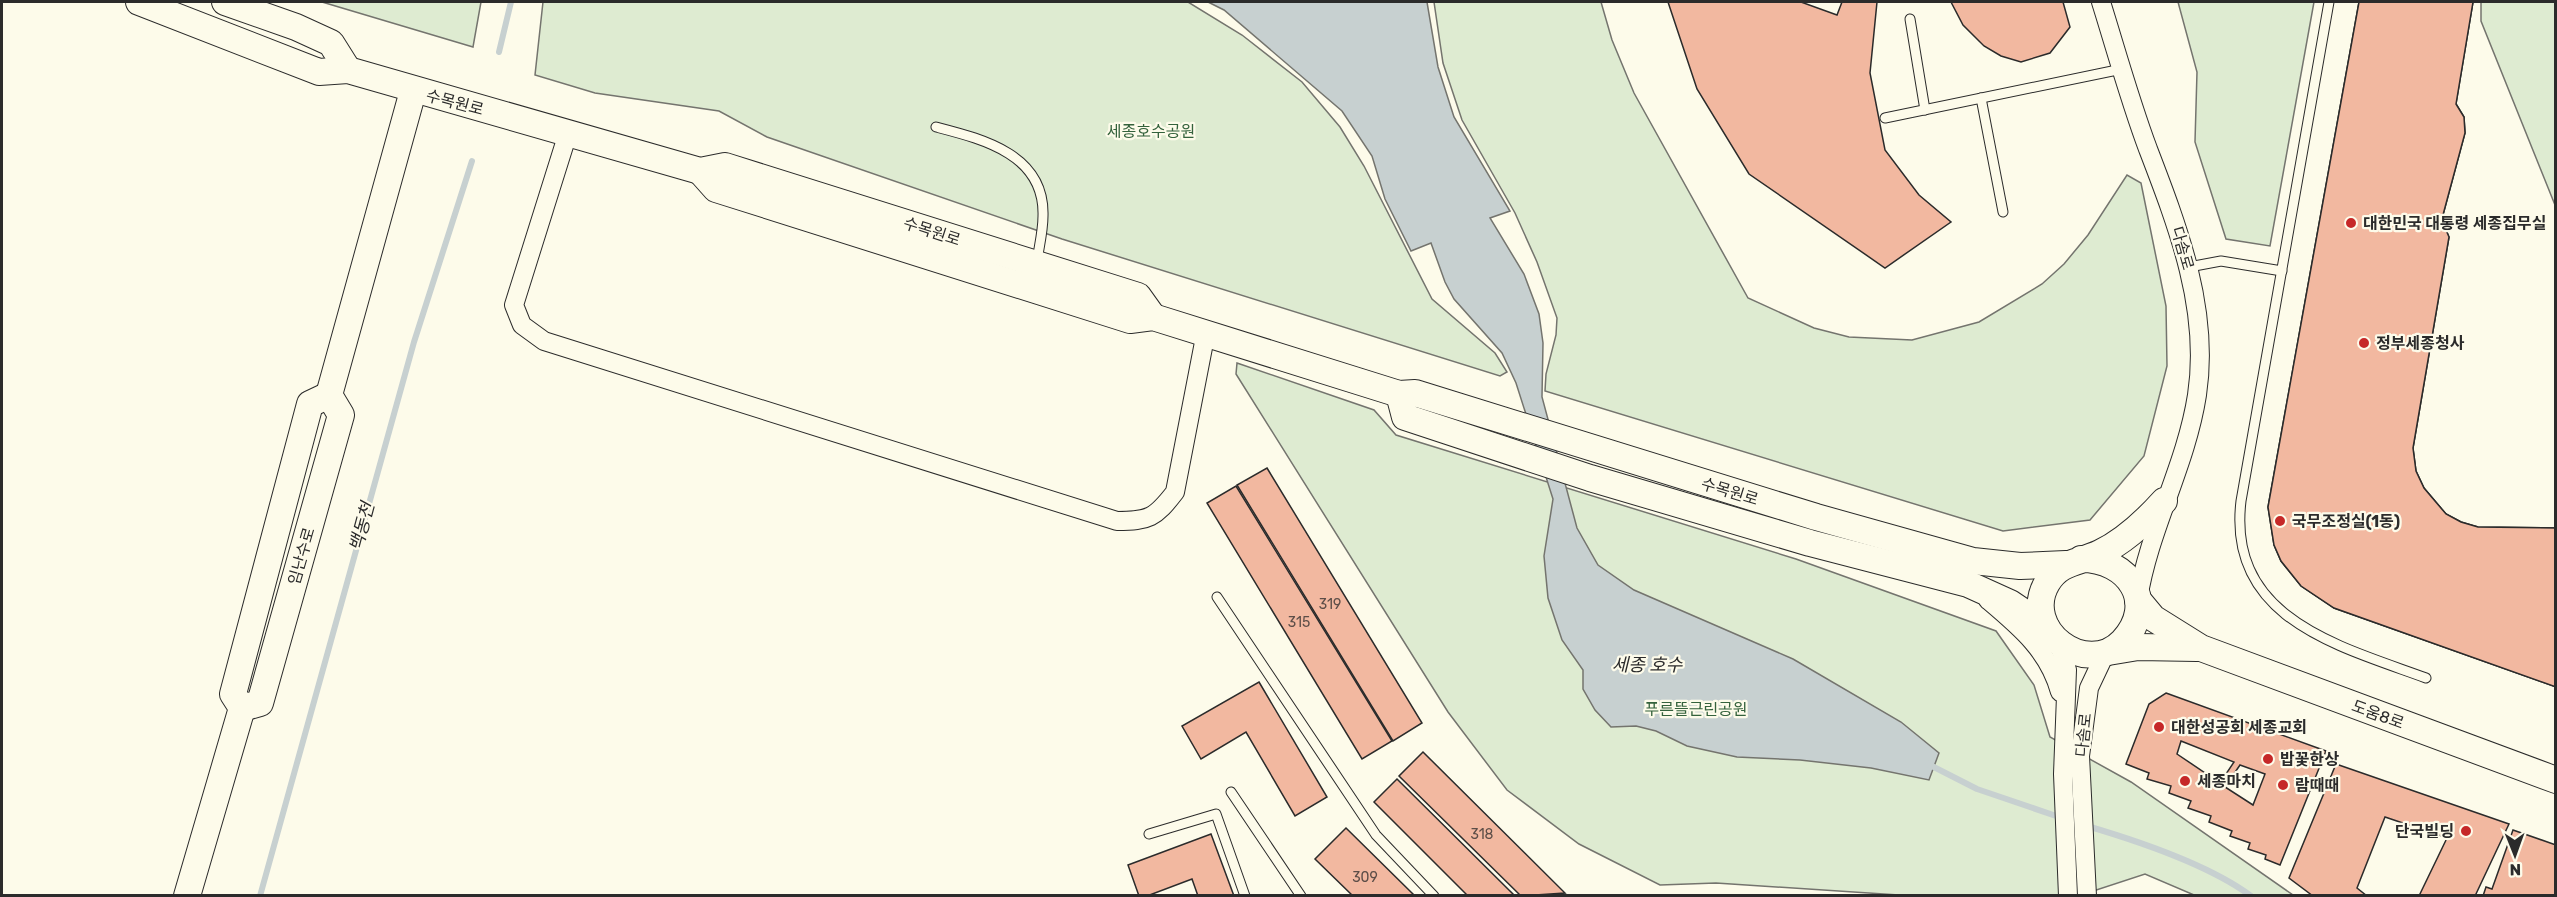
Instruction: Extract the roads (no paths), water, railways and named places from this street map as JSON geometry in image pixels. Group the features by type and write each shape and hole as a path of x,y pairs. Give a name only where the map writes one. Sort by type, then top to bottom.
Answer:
{"street":[{"name":"수목원로","path":"139,2 319,72 348,70 413,91 700,171 725,165 1138,296 1153,317"},
{"path":"225,2 296,27 331,43 348,70"},
{"name":"다솜로","path":"2086,889 2080,756 2090,688 2106,652 2120,644 2131,632 2137,616 2143,568 2164,501 2189,437 2197,392 2198,341 2189,267 2101,2"},
{"name":"임난수로","path":"187,896 242,708 260,703 341,415 329,394 413,91"},
{"path":"568,133 514,306 522,325 544,341 1106,518 1117,521 1143,521 1161,510 1175,492 1206,332"},
{"name":"수목원로","path":"700,171 716,189 1130,320 1153,317 1206,332 1399,394 1415,393 1816,517 1971,572 2052,636"},
{"name":"수목원로","path":"1399,394 1405,417 1590,478 1810,543 1971,572 2074,561"},
{"path":"1971,572 2082,549 2164,501"},
{"name":"다솜로","path":"2068,896 2063,774 2067,717 2067,670 2042,617 2041,601 2045,586 2054,573 2074,561 2099,553 2125,537 2164,501"},
{"path":"2074,561 2097,559 2111,563 2128,579 2138,600"},
{"name":"수목원로","path":"1971,572 2028,634 2054,671 2067,717"},
{"name":"도움8로","path":"2138,600 2153,618 2201,648 2556,780"},
{"path":"2052,636 2073,652 2090,655 2106,652"},
{"name":"도움8로","path":"2106,652 2138,647 2201,648"}],"lane":[{"path":"2329,2 2241,501 2239,531 2244,554 2268,598 2283,614 2300,627 2335,645 2426,678"},
{"path":"1910,19 1925,110"},
{"path":"1885,118 2122,69"},
{"path":"1981,98 2003,212"},
{"path":"936,127 993,143 1015,156 1029,173 1039,194 1043,215 1036,264"},
{"path":"2189,267 2221,261 2282,271"},
{"path":"1217,597 1376,835 1434,896"},
{"path":"1231,792 1301,896"},
{"path":"1149,834 1216,814 1245,896"}],"water":[{"name":"세종 호수","path":"1208,2 1427,2 1438,67 1454,117 1510,211 1490,218 1524,274 1539,314 1543,343 1542,397 1577,528 1598,565 1634,590 1793,659 1901,722 1939,753 1929,780 1871,768 1800,760 1737,757 1687,746 1656,731 1636,726 1611,727 1595,710 1583,689 1583,670 1562,640 1548,598 1544,556 1553,499 1516,383 1502,353 1454,299 1445,282 1431,243 1411,251 1385,199 1372,156 1342,111 1224,10"}],"waterway":[{"name":"백동천","path":"499,52 511,2"},
{"name":"백동천","path":"260,896 414,342 472,161"},
{"path":"1928,764 1977,789 2062,818"},
{"path":"2087,826 2150,846 2194,864 2234,884 2251,896"}],"place":[{"name":"대한민국 대통령 세종집무실","path":"2351,223"},
{"name":"정부세종청사","path":"2364,343"},
{"name":"국무조정실(1동)","path":"2280,521"},
{"name":"대한성공회 세종교회","path":"2159,727"},
{"name":"밥꽃한상","path":"2268,759"},
{"name":"세종마치","path":"2185,781"},
{"name":"람때때","path":"2283,785"},
{"name":"단국빌딩","path":"2466,831"}],"park label":[{"name":"세종호수공원","path":"1151,131"},
{"name":"푸른뜰근린공원","path":"1696,709"}]}
